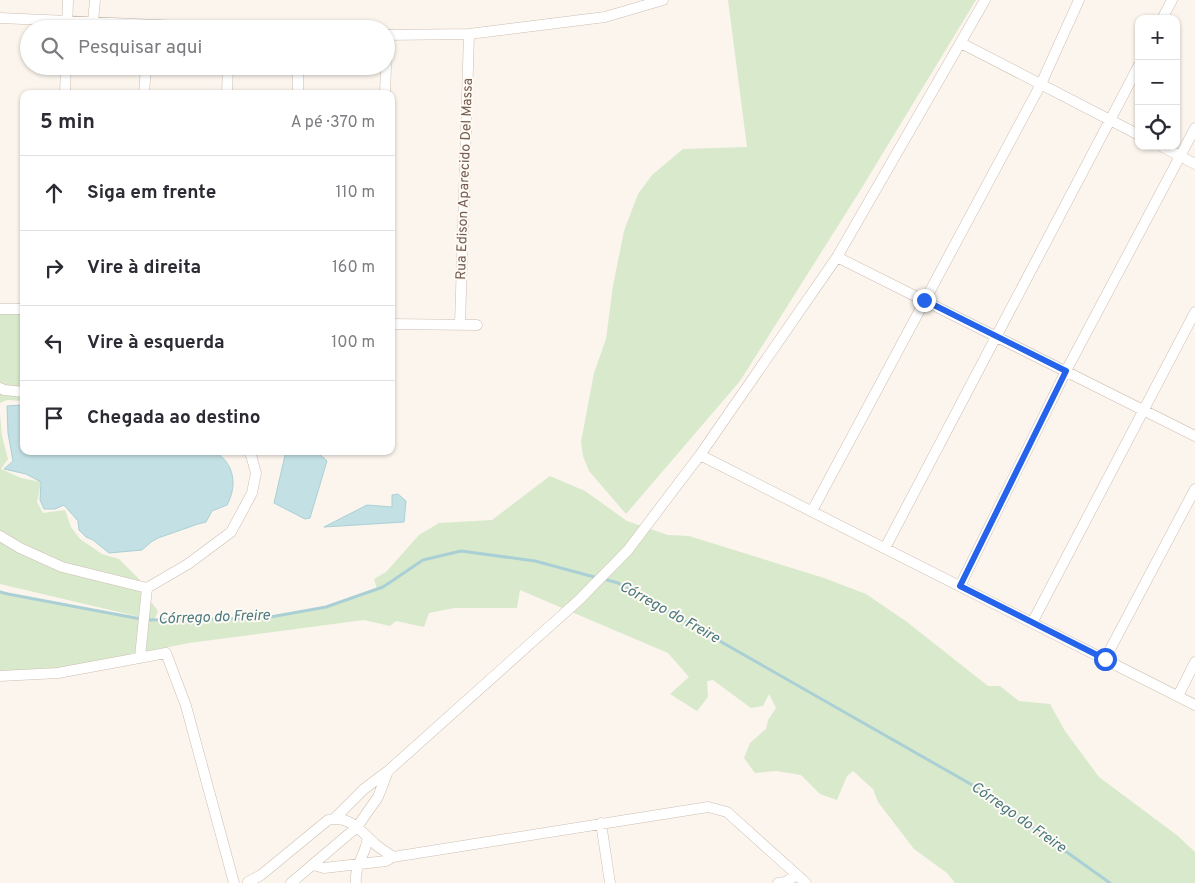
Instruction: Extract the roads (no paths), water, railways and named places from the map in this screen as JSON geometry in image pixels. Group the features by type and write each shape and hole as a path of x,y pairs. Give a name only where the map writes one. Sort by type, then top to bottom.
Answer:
{"street":[{"path":"68,0 68,20"},
{"path":"93,20 95,0"},
{"path":"395,34 469,34 605,16 663,0"},
{"path":"334,819 364,789 388,771 579,600 628,550 700,455 838,257 985,0"},
{"path":"812,511 1041,84 1079,0"},
{"path":"1164,15 1172,0"},
{"path":"0,18 20,20"},
{"name":"Rua Edison Aparecido Del Massa","path":"460,325 469,34"},
{"path":"961,43 1135,133"},
{"path":"885,548 1135,72"},
{"path":"65,90 66,75"},
{"path":"144,90 145,75"},
{"path":"227,90 228,75"},
{"path":"298,75 298,90"},
{"path":"385,90 386,75"},
{"path":"960,586 1066,371 1195,128"},
{"path":"1168,150 1195,164"},
{"path":"838,257 1195,436"},
{"path":"0,309 20,309"},
{"path":"1032,623 1195,312"},
{"path":"395,324 477,325"},
{"path":"0,388 20,392"},
{"path":"0,536 62,568 147,588 188,564 231,532 252,493 256,473 251,455"},
{"path":"700,455 1195,705"},
{"path":"1105,659 1195,489"},
{"path":"140,657 147,588"},
{"path":"0,676 58,673 166,653 186,706 243,883 261,876 328,820 347,820 393,857"},
{"path":"1178,696 1195,662"},
{"path":"291,883 357,827 378,797 388,771"},
{"path":"313,865 324,868 386,861 393,857 700,807 716,808 727,812 806,883"},
{"path":"601,823 610,883"},
{"path":"356,883 357,864 364,852 368,837"},
{"path":"778,883 786,882 797,875"}],"water":[{"path":"20,405 20,455 219,455 230,468 233,479 227,505 212,511 206,522 158,538 142,550 109,553 79,530 78,521 64,505 55,509 44,509 40,500 41,482 26,474 4,469 13,461 8,433 7,406"},
{"path":"285,455 320,455 327,461 310,518 305,519 274,503"},
{"path":"398,494 406,501 404,522 324,527 367,505 392,507 392,495"}],"waterway":[{"name":"Córrego do Freire","path":"0,592 146,620 265,618 326,607 383,587 423,560 461,551 535,561 598,578"},
{"name":"Córrego do Freire","path":"604,579 618,583 974,786 1110,883"}]}
